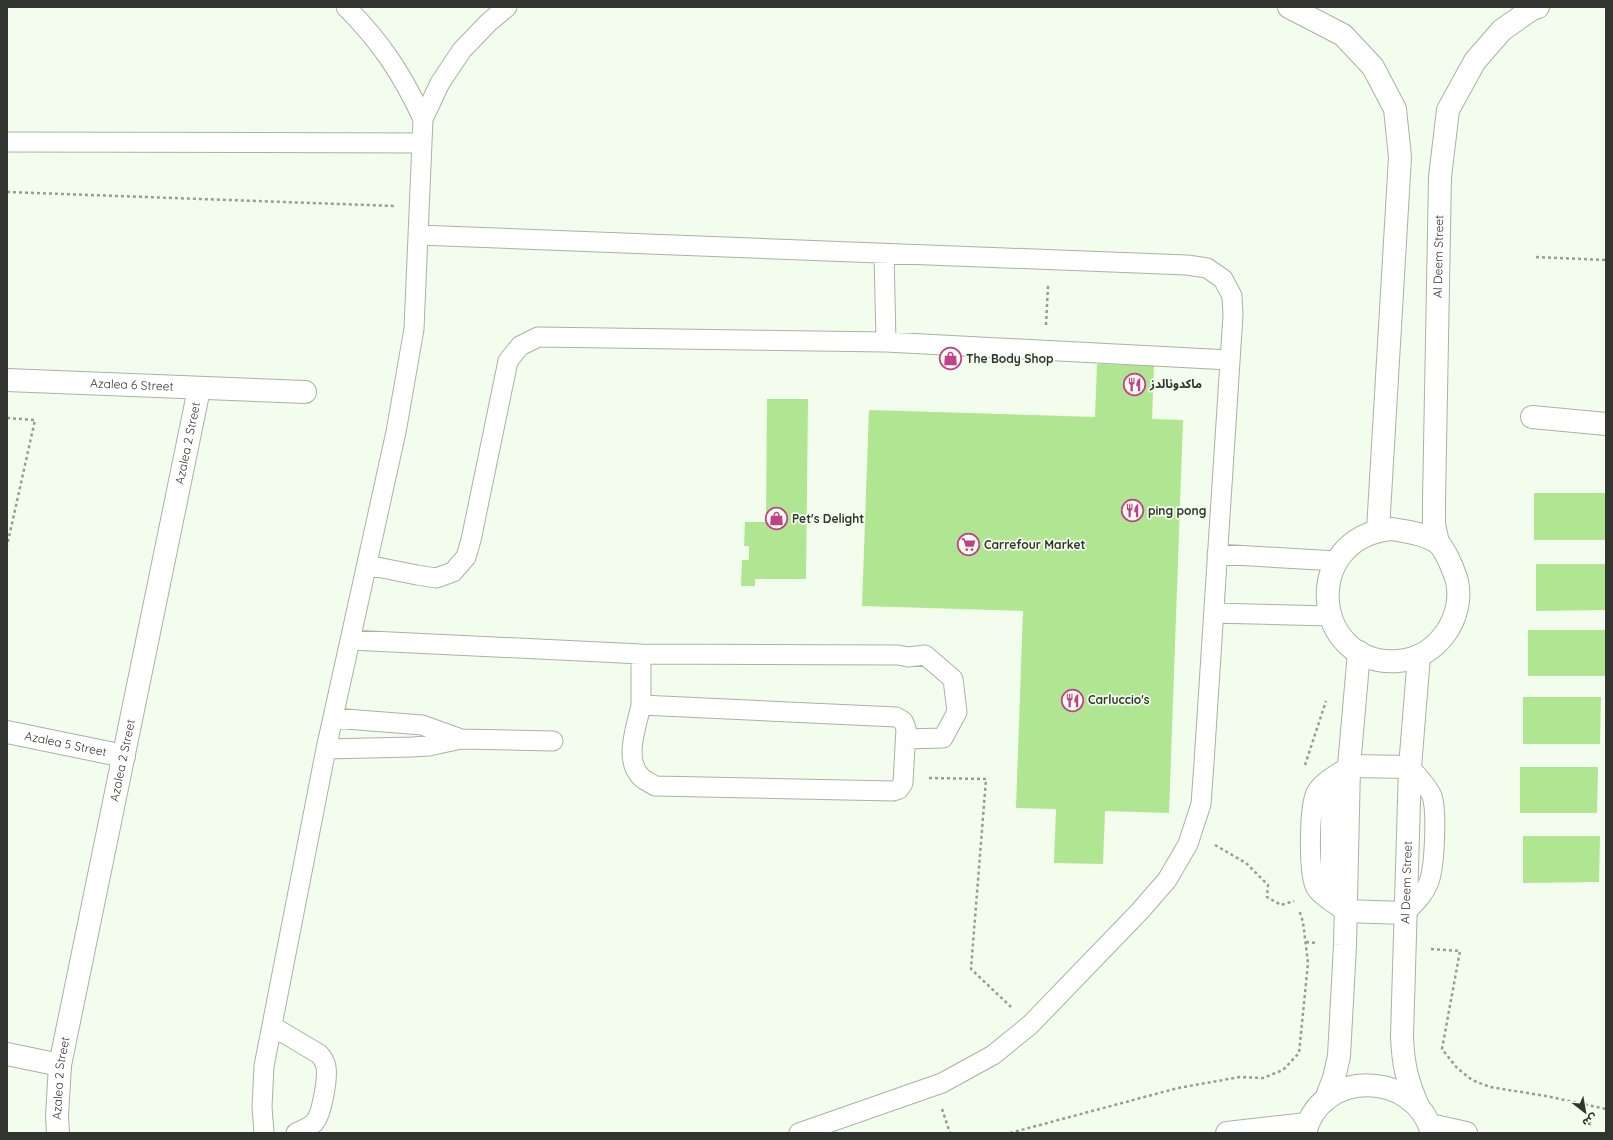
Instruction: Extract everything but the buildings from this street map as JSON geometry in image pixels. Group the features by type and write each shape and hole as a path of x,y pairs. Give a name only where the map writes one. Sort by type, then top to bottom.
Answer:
{"street":[{"path":"1289,7 1343,35 1373,67 1395,109 1400,157 1378,530"},
{"name":"Al Deem Street","path":"1438,544 1434,524 1434,501 1440,177 1448,110 1475,61 1502,30 1532,9 1538,7"},
{"name":"Azalea 6 Street","path":"7,380 305,392"},
{"name":"Azalea 2 Street","path":"58,1133 57,1116 60,1065 199,388"},
{"path":"1532,417 1606,424"},
{"path":"1392,529 1413,532 1438,544 1449,560 1457,580 1458,603 1452,625 1438,643 1418,656 1399,661 1378,660 1359,652 1346,642 1336,630 1330,616 1326,597 1329,578 1336,561 1351,544 1378,530 1392,529"},
{"path":"1227,1133 1306,1128 1316,1111 1326,1099 1334,1078 1339,1056 1344,945 1338,906 1359,652"},
{"name":"Al Deem Street","path":"1418,656 1410,908 1404,948 1402,1036 1403,1060 1408,1084 1418,1106"},
{"name":"Azalea 5 Street","path":"7,732 124,756"},
{"path":"1349,766 1415,774"},
{"path":"1338,906 1410,908"},
{"path":"7,1054 60,1065"},
{"path":"1326,1099 1344,1089 1363,1084 1383,1086 1402,1093 1418,1106 1431,1129 1466,1133"}],"lane":[{"path":"346,7 365,26 388,55 407,85 423,118"},
{"path":"264,1133 262,1107 264,1066 326,748 368,565 396,432 414,329 423,118 440,83 462,50 506,7"},
{"path":"7,142 421,143"},
{"path":"418,235 1187,265 1207,268 1223,279 1232,296 1230,360 1200,804 1188,844 1167,880 1134,917 1030,1025 993,1055 942,1083 799,1133"},
{"path":"884,253 886,342"},
{"path":"368,565 436,578 453,572 466,557 471,540 508,361 520,346 538,337 886,342 1230,360"},
{"path":"1217,554 1336,561"},
{"path":"1214,613 1330,616"},
{"path":"350,640 641,654 898,655 908,657 925,655 953,679 957,712 943,738 906,739"},
{"path":"641,654 641,705 632,750 633,765 641,778 655,786 893,791 899,789 902,783 906,728 903,721 896,717 641,705"},
{"path":"333,718 422,725 461,739"},
{"path":"326,748 429,746 461,739 553,741"},
{"path":"1338,906 1322,895 1316,887 1312,877 1310,866 1312,804 1316,793 1322,785 1349,766"},
{"path":"272,1026 320,1054 324,1060 326,1068 319,1113 316,1120 310,1126 296,1133"}],"path":[{"path":"7,192 419,207"},
{"path":"1536,257 1606,260"},
{"path":"1044,350 1049,259"},
{"path":"7,418 35,420 7,546"},
{"path":"1304,766 1326,700"},
{"path":"903,777 986,779 971,969 1030,1025"},
{"path":"1010,1133 1178,1088 1240,1078 1263,1078 1284,1070 1299,1053 1308,963 1303,922 1296,900 1281,905 1267,897 1268,884 1246,863 1191,832"},
{"path":"1306,942 1344,945"},
{"path":"1404,948 1460,951 1442,1049 1457,1068 1472,1080 1490,1087 1546,1096 1606,1109"}],"place":[{"name":"The Body Shop","path":"950,359"},
{"name":"ماكدونالدز","path":"1134,384"},
{"name":"ping pong","path":"1133,511"},
{"name":"Pet's Delight","path":"776,519"},
{"name":"Carrefour Market","path":"968,545"},
{"name":"Carluccio's","path":"1073,700"}]}
